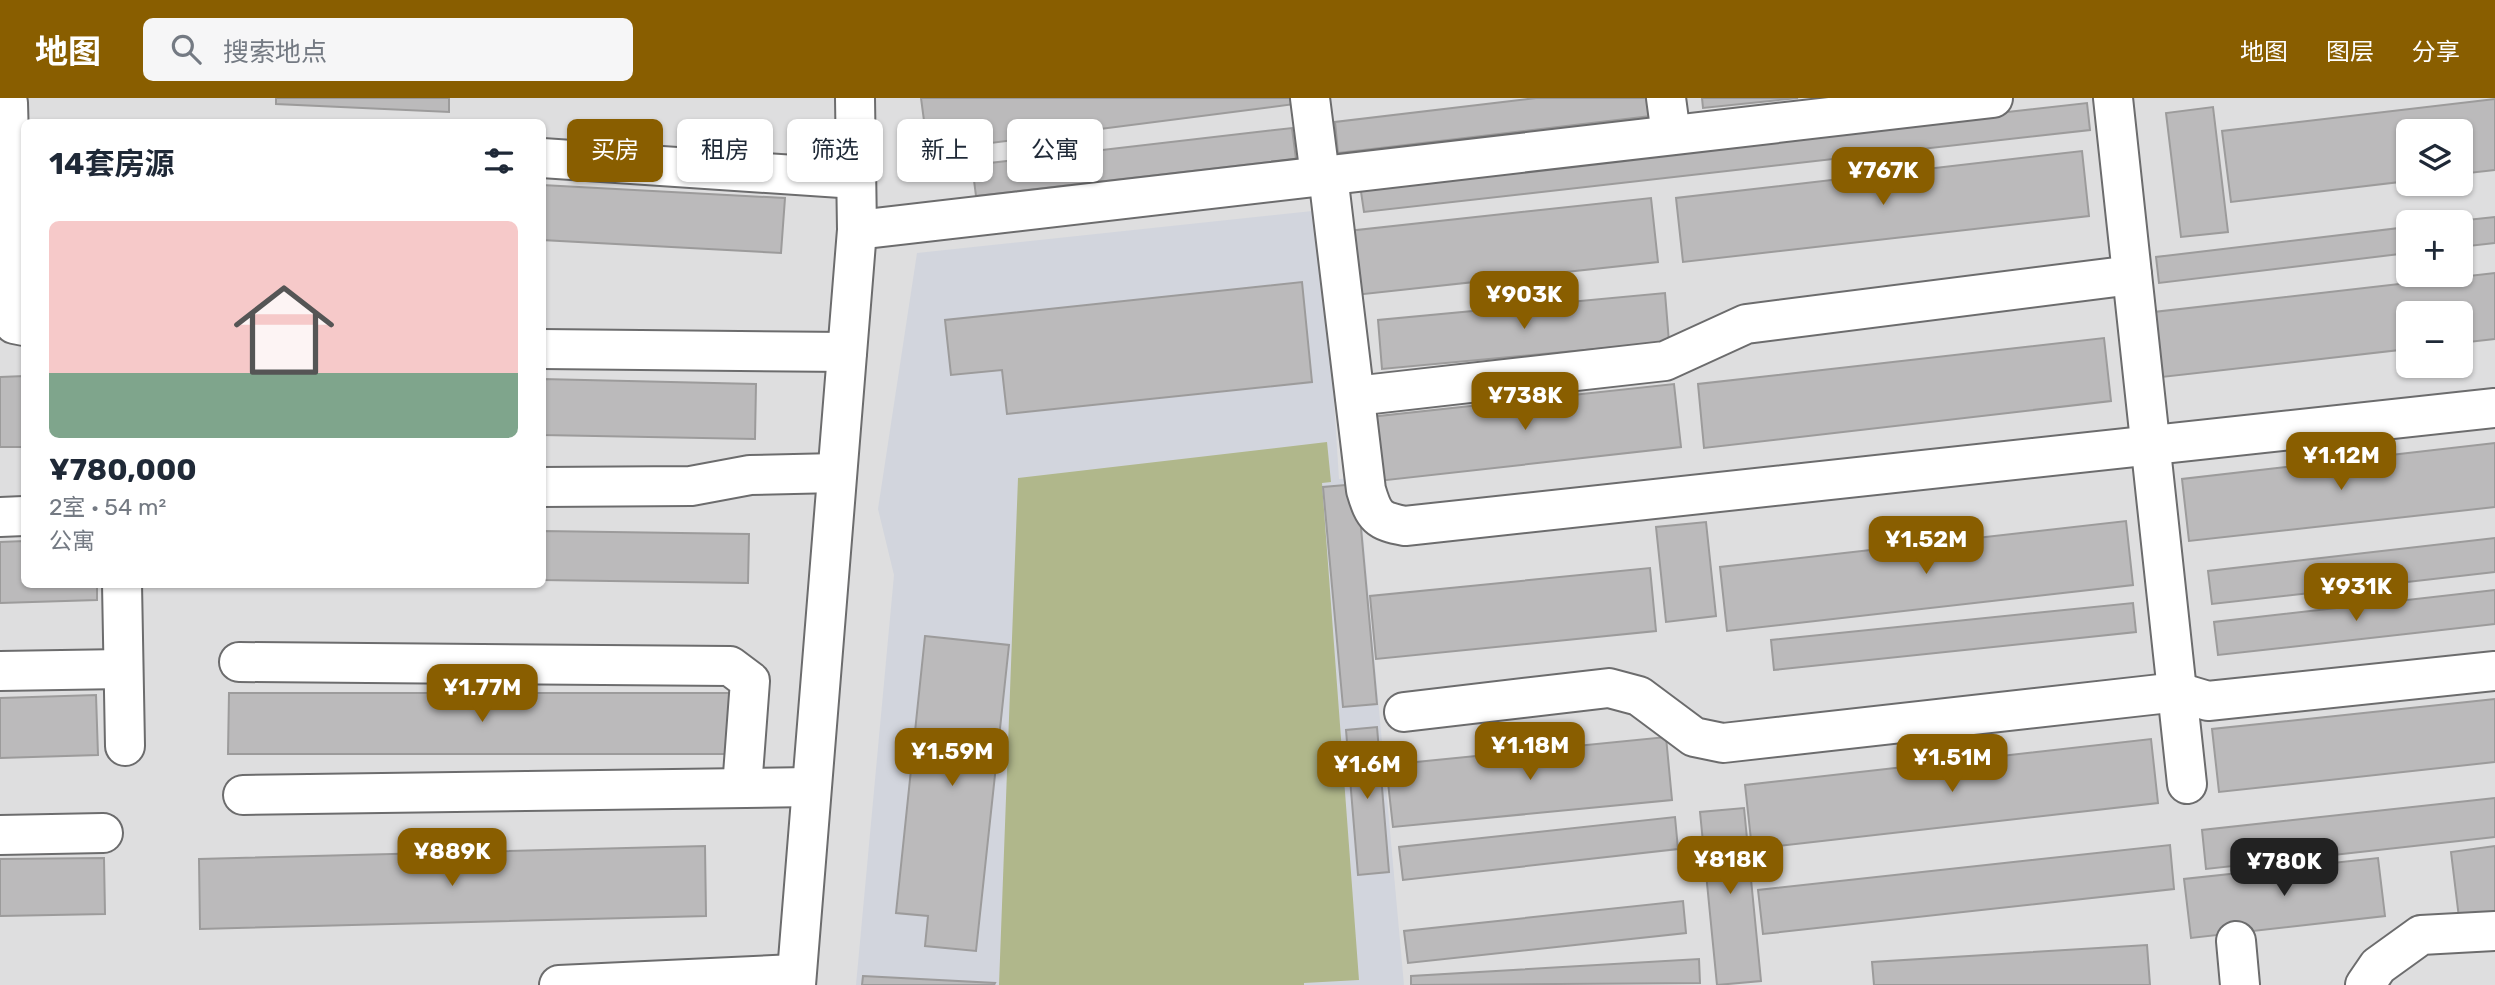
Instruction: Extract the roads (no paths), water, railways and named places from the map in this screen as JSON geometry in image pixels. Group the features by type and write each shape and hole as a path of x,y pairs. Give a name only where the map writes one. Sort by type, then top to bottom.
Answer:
{"street":[{"path":"855,98 855,119"},
{"path":"1310,98 1324,176 1366,490 1372,510 1383,522 1405,526 2495,408"},
{"path":"1666,98 1671,135"},
{"path":"857,230 1993,98"},
{"path":"2112,98 2187,785"},
{"path":"8,103 14,324 21,325"},
{"path":"546,158 787,174"},
{"path":"559,985 796,980 857,230 856,182"},
{"path":"1355,396 1665,361 1746,324 2132,275"},
{"path":"546,349 847,352"},
{"path":"546,487 691,486 750,474 837,473"},
{"path":"0,517 21,516"},
{"path":"122,588 125,746"},
{"path":"239,662 730,666 750,681 742,788"},
{"path":"0,671 123,669"},
{"path":"1404,712 1609,688 1639,696 1694,737 1723,743 2178,692 2208,701 2495,671"},
{"path":"243,794 811,787"},
{"path":"0,835 103,833"},
{"path":"2365,985 2378,966 2421,935 2495,931"},
{"path":"2236,941 2240,985"}]}
